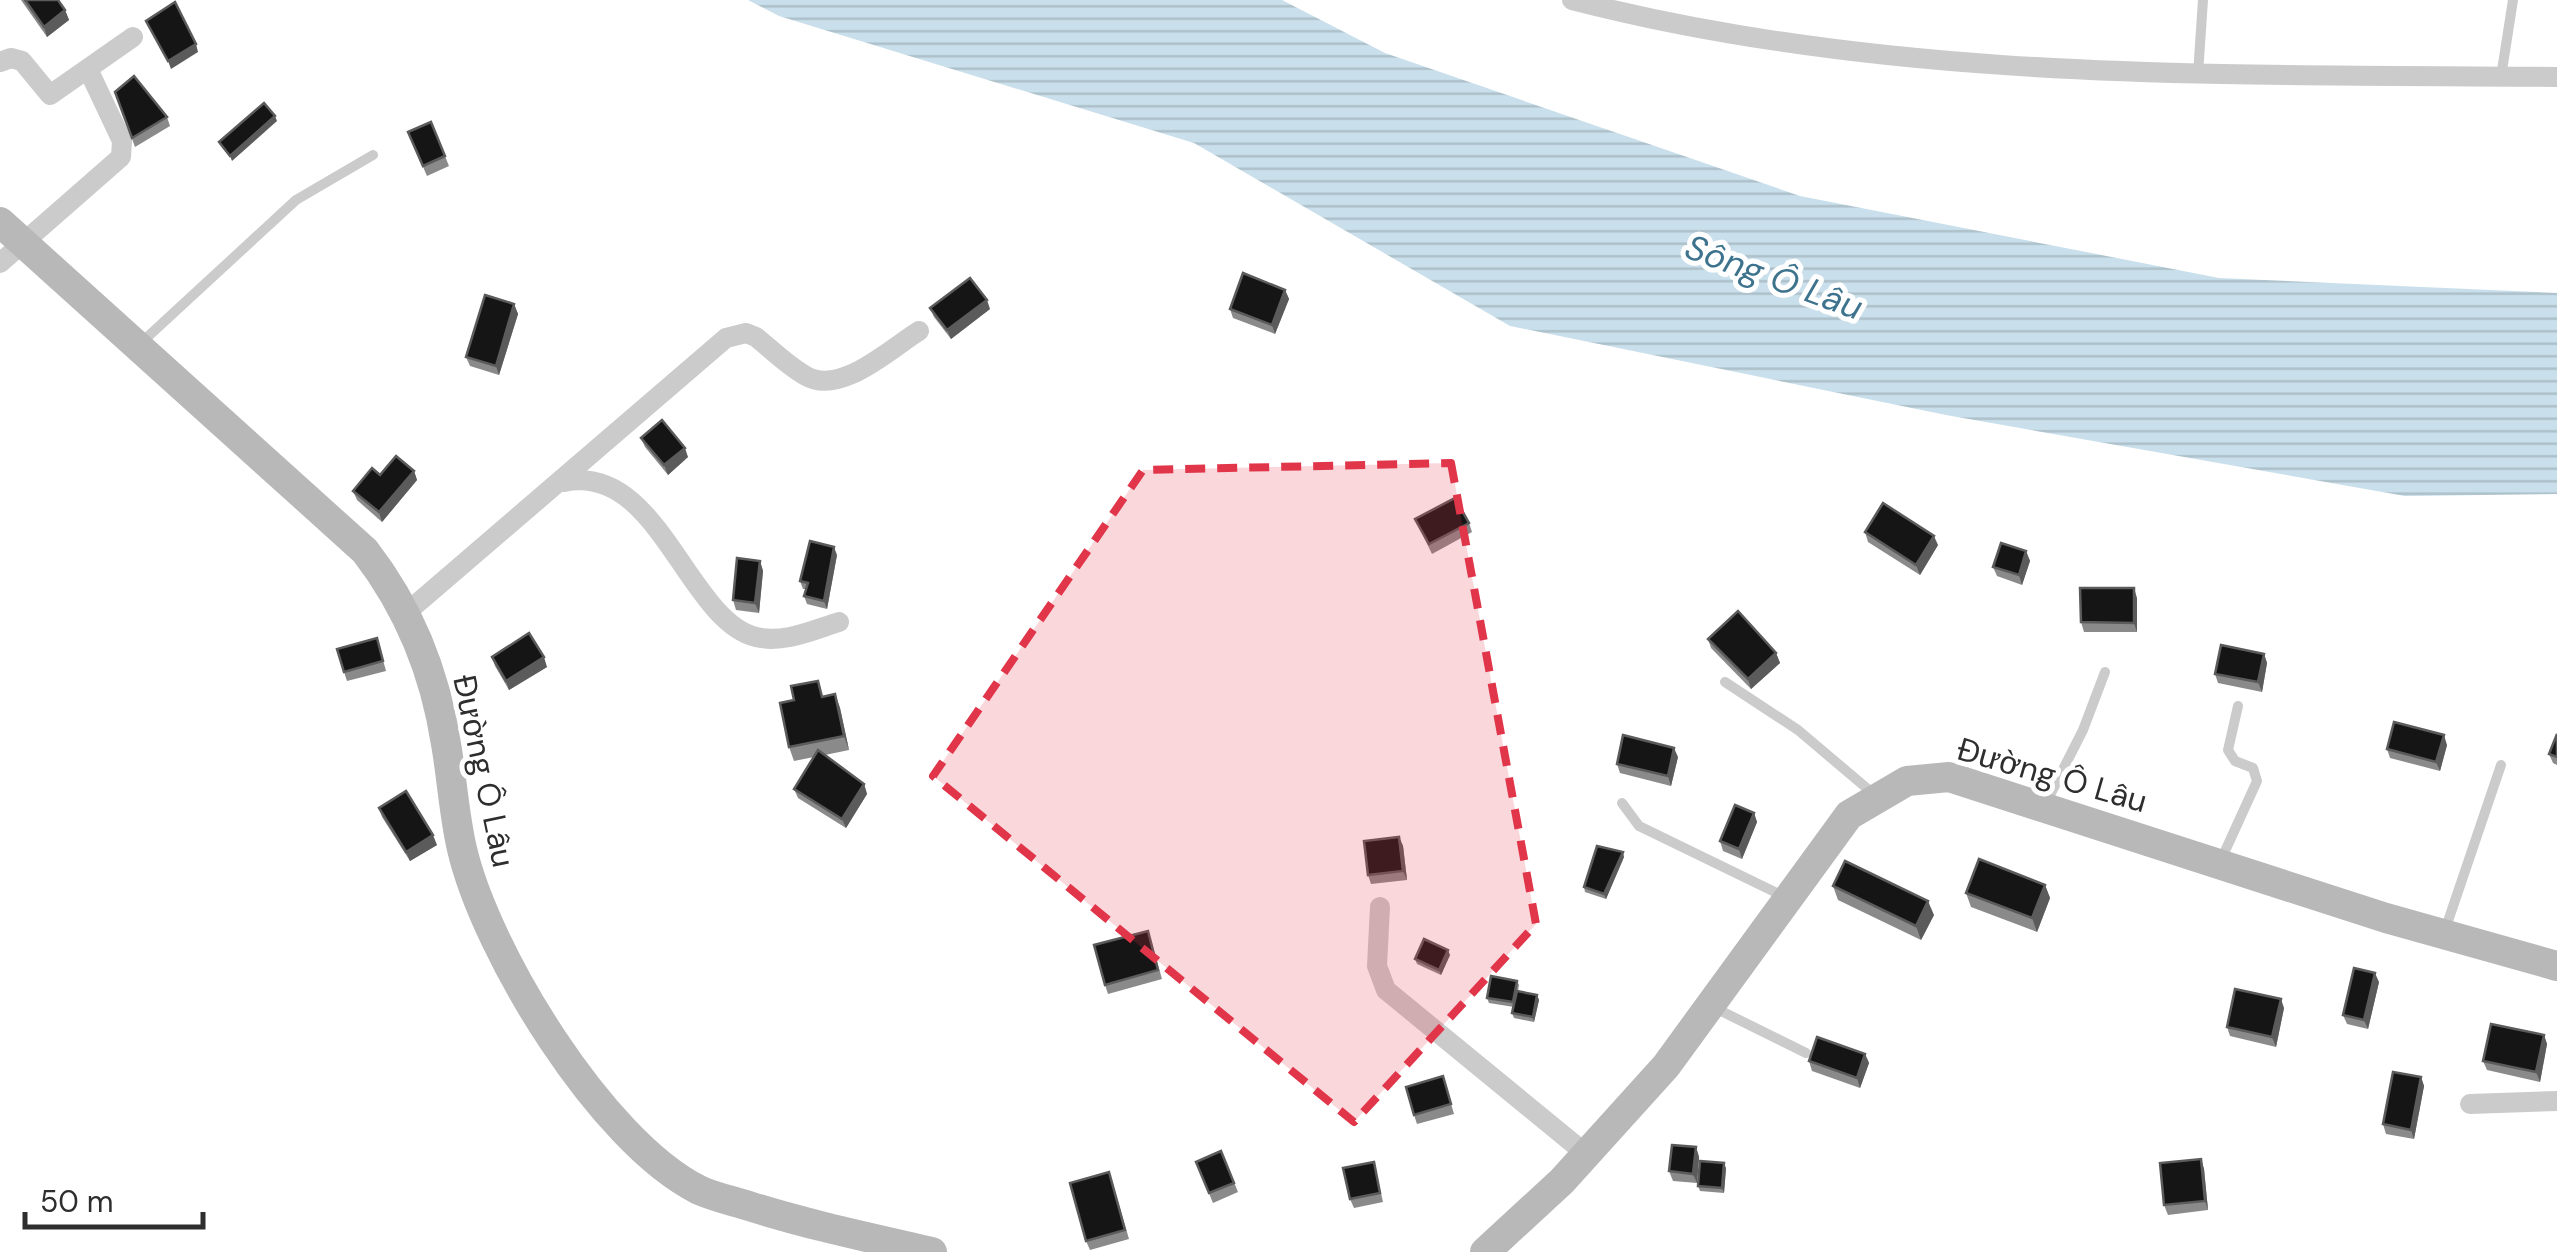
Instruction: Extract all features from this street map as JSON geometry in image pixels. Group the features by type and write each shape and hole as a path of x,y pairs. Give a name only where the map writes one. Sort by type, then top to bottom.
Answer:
{"main road":[{"name":"Đường Ô Lâu","path":"0,222 12,253 138,346 365,551 406,612 418,638 446,738 461,848 483,920 548,1035 594,1094 649,1154 698,1190 790,1219 932,1252"},
{"name":"Đường Ô Lâu","path":"1485,1252 1586,1154 1666,1066 1849,815 1876,796 1907,782 1949,776 2444,934 2557,966"}],"street":[{"path":"1572,0 1715,34 1798,48 2198,77 2557,77"},
{"path":"0,62 10,58 22,61 50,95 132,37"},
{"path":"12,253 121,157 122,142 88,69"},
{"path":"406,612 564,482 726,338 746,333 756,337 807,377 826,381 846,376 919,331"},
{"path":"564,482 590,478 610,486 668,542 722,615 746,634 774,639 838,622"},
{"path":"1380,907 1377,966 1386,990 1586,1154"},
{"path":"2470,1104 2557,1101"}],"lane":[{"path":"2198,77 2203,0"},
{"path":"2502,77 2513,0"},
{"path":"138,346 296,200 373,155"},
{"path":"2044,806 2083,730 2105,672"},
{"path":"1726,682 1798,730 1876,796"},
{"path":"2219,862 2257,780 2253,768 2235,761 2228,750 2238,706"},
{"path":"2444,934 2500,766"},
{"path":"1622,804 1639,826 1786,897"},
{"path":"1709,1005 1806,1054"}],"highlighted area":[{"path":"1451,463 1536,924 1354,1122 933,776 1143,470"}],"water":[{"name":"Sông Ô Lâu","path":"748,0 1282,0 1385,53 1800,196 2219,278 2557,293 2557,494 2405,496 1946,415 1510,326 1194,143 779,16"}],"building":[{"path":"25,0 58,0 65,10 44,27"},
{"path":"175,2 196,44 168,61 146,21"},
{"path":"134,76 167,117 132,138 115,92"},
{"path":"264,103 275,116 230,156 219,142"},
{"path":"431,122 445,156 423,166 408,132"},
{"path":"1243,273 1285,290 1272,325 1230,309"},
{"path":"970,278 987,300 947,330 930,308"},
{"path":"485,295 514,304 496,366 466,357"},
{"path":"662,420 685,448 664,465 641,438"},
{"path":"396,456 414,471 379,512 353,491 372,468 380,475"},
{"path":"1455,498 1469,523 1429,544 1415,519"},
{"path":"1883,503 1934,536 1916,565 1865,532"},
{"path":"810,541 834,547 824,601 804,596 808,583 800,581"},
{"path":"2001,543 2026,551 2019,575 1993,567"},
{"path":"737,558 760,561 755,603 733,600"},
{"path":"2080,588 2134,588 2134,623 2081,622"},
{"path":"1738,611 1776,653 1748,679 1708,639"},
{"path":"529,633 544,657 506,681 492,657"},
{"path":"377,638 383,661 344,672 337,649"},
{"path":"2221,645 2264,654 2258,682 2215,674"},
{"path":"818,681 822,697 835,694 844,736 789,747 780,703 794,700 791,686"},
{"path":"2394,722 2444,735 2436,762 2387,749"},
{"path":"2557,734 2557,757 2549,754"},
{"path":"1623,735 1674,748 1668,776 1617,764"},
{"path":"818,750 864,784 842,819 794,789"},
{"path":"406,791 433,835 406,852 379,808"},
{"path":"1735,805 1754,813 1739,849 1720,841"},
{"path":"1399,837 1403,871 1368,875 1364,841"},
{"path":"1597,846 1623,852 1604,894 1584,887"},
{"path":"1979,859 2045,885 2032,918 1966,893"},
{"path":"1845,861 1928,901 1916,926 1833,886"},
{"path":"1148,931 1158,970 1105,985 1094,945"},
{"path":"1424,939 1448,950 1439,970 1415,959"},
{"path":"2354,968 2375,973 2364,1020 2343,1015"},
{"path":"1491,976 1517,981 1513,1002 1487,998"},
{"path":"2235,989 2281,999 2272,1037 2227,1027"},
{"path":"1517,991 1537,995 1533,1017 1512,1013"},
{"path":"2491,1024 2544,1035 2536,1072 2483,1061"},
{"path":"1817,1037 1865,1054 1857,1078 1809,1061"},
{"path":"2393,1072 2421,1077 2411,1130 2383,1124"},
{"path":"1443,1076 1451,1104 1414,1115 1406,1087"},
{"path":"1672,1145 1696,1147 1693,1174 1669,1171"},
{"path":"1221,1151 1234,1183 1209,1193 1196,1162"},
{"path":"2201,1159 2205,1201 2164,1205 2160,1163"},
{"path":"1700,1161 1724,1163 1722,1188 1698,1186"},
{"path":"1374,1162 1380,1193 1350,1199 1343,1168"},
{"path":"1109,1172 1125,1230 1086,1241 1070,1183"}]}
